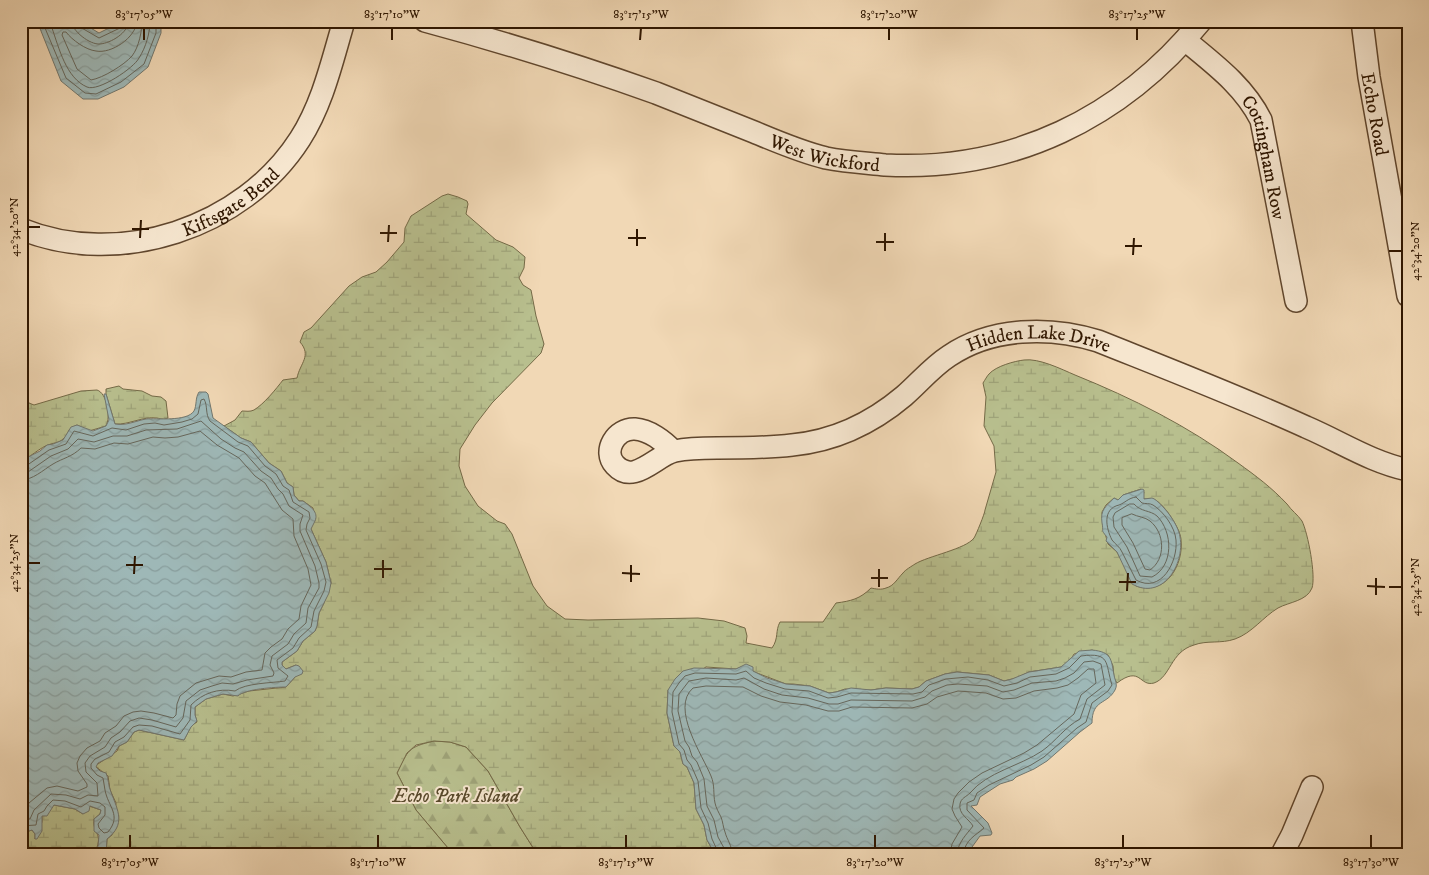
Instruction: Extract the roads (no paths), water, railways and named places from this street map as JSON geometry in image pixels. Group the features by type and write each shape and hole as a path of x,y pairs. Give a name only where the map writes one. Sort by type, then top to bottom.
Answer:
{"street":[{"name":"Kiftsgate Bend","path":"21,229 69,242 104,244 130,242 178,232 231,206 253,190 277,168 300,138 322,94 344,21"},
{"name":"West Wickford","path":"425,21 459,26 600,73 807,152 846,161 908,166 943,164 982,158 1024,147 1068,129 1110,105 1140,83 1174,53 1201,21"},
{"name":"Echo Road","path":"1362,21 1369,77 1408,296"},
{"name":"Cottingham Row","path":"1186,40 1239,86 1248,97 1261,120 1296,301"},
{"name":"Hidden Lake Drive","path":"673,451 694,448 792,446 834,436 869,421 887,409 905,395 935,366 968,345 1009,334 1054,331 1077,334 1098,341 1307,427 1366,457 1389,466 1408,470"},
{"path":"1282,854 1312,787"}],"water":[{"path":"42,21 79,21 99,33 117,24 119,21 161,21 161,33 148,67 124,87 98,99 83,99 61,81 39,26"},
{"path":"199,392 206,392 208,394 213,418 241,438 251,442 269,463 281,471 287,483 293,487 294,495 299,501 303,501 315,512 316,518 311,529 326,562 331,583 329,593 319,613 315,631 303,641 297,651 282,662 286,669 296,665 299,666 303,671 302,674 295,677 286,687 253,690 238,696 223,694 206,699 195,707 197,721 191,727 184,740 139,730 134,732 127,742 119,746 112,756 98,763 96,767 107,775 119,817 117,828 107,839 106,854 94,854 98,846 99,835 94,831 94,819 100,814 101,810 90,806 89,811 83,814 75,809 54,805 47,816 42,816 42,831 37,839 35,839 35,834 32,830 26,832 21,830 21,463 47,445 63,440 71,427 77,425 93,431 106,426 109,420 104,394 106,394 115,424 127,424 146,419 185,417 194,411"},
{"path":"1144,490 1144,499 1154,499 1167,512 1177,527 1180,537 1181,548 1175,569 1162,584 1153,588 1143,588 1132,584 1117,552 1106,541 1107,537 1103,530 1102,514 1108,504 1114,498 1118,500 1123,495"},
{"path":"1092,650 1103,652 1109,657 1116,682 1112,695 1094,710 1092,723 1047,761 1013,780 1000,784 980,797 977,805 971,806 988,823 992,833 991,835 980,836 967,854 715,854 707,840 704,825 696,809 694,783 687,767 683,764 680,752 674,746 667,713 668,690 683,671 694,668 736,669 746,664 753,667 753,671 767,678 786,684 810,686 829,693 851,688 871,690 886,688 912,689 919,687 926,681 957,672 989,675 1004,681 1029,672 1061,667 1079,651"}],"park label":[{"name":"Echo Park Island","path":"456,795"}]}
